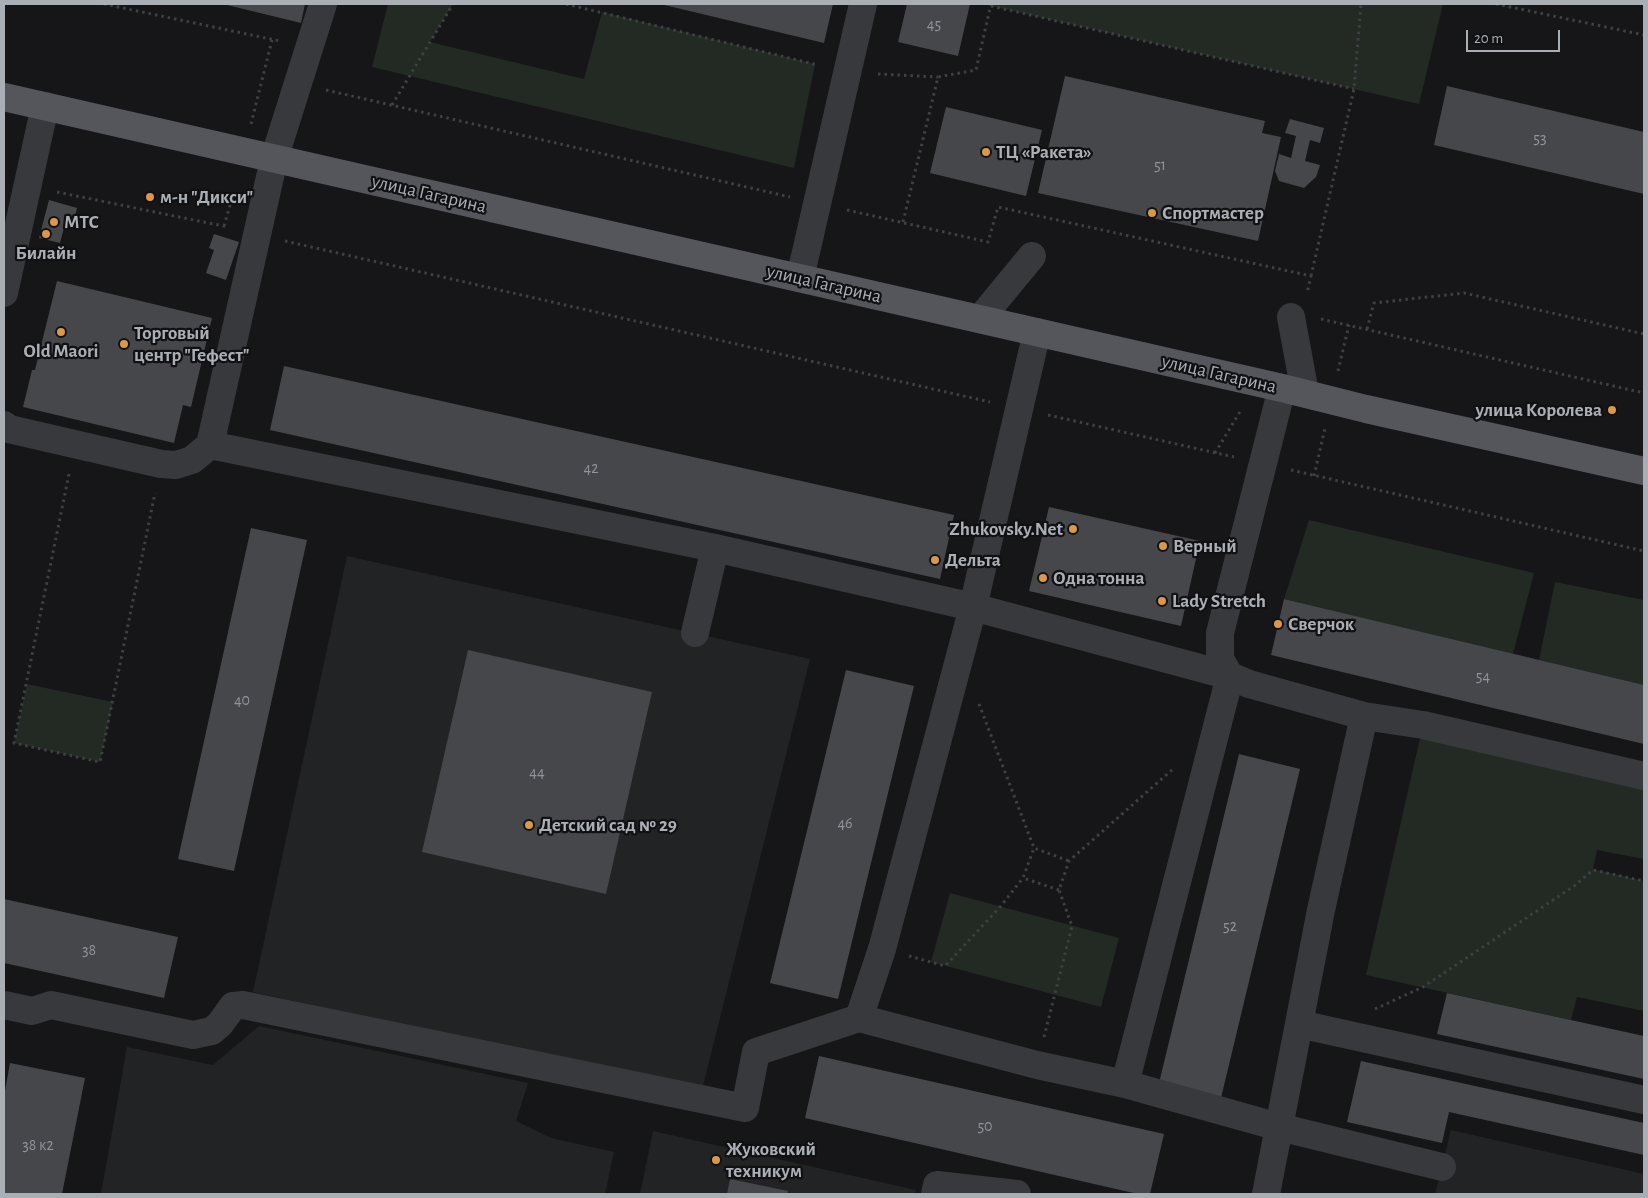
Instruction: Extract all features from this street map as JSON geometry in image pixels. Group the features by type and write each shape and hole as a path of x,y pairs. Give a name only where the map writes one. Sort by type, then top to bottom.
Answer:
{"main road":[{"name":"улица Гагарина","path":"4,97 1644,471"}],"lane":[{"path":"4,425 9,429 161,464 176,465 192,460 210,445 274,159 322,4"},
{"path":"800,278 863,4"},
{"path":"4,293 45,106"},
{"path":"980,319 1032,256"},
{"path":"1125,1084 1230,676 1220,659 1220,633 1263,464 1293,390 1304,317"},
{"path":"859,1018 882,949 973,607 1037,332"},
{"path":"210,445 715,548 973,607 1230,676 1249,684 1364,716 1422,725 1644,776"},
{"path":"695,634 715,548"},
{"path":"1266,1194 1321,910 1364,716"},
{"path":"4,1005 32,1012 51,1005 193,1035 212,1031 220,1024 233,1006 243,1005 745,1108 756,1052 859,1018 1037,1065 1125,1084 1279,1127 1442,1168"},
{"path":"1299,1024 1644,1100"},
{"path":"935,1194 937,1184 1016,1194"}],"path":[{"path":"104,4 309,47"},
{"path":"392,105 453,4"},
{"path":"566,4 847,72 938,77 976,70 991,5 1354,89"},
{"path":"1307,295 1354,89 1361,4"},
{"path":"1496,4 1644,35"},
{"path":"903,222 938,77"},
{"path":"298,85 988,242 998,207 1311,276"},
{"path":"28,185 193,219 1644,550"},
{"path":"1367,329 1374,303 1464,293 1644,334"},
{"path":"1304,317 1367,329 1644,393"},
{"path":"75,444 14,743 100,762 161,464"},
{"path":"882,949 945,966 1023,878 1034,848 978,700"},
{"path":"1037,1065 1072,926 1059,890 1069,860 1176,767"},
{"path":"1034,848 1069,860"},
{"path":"1423,987 1574,886 1593,870 1644,881"},
{"path":"1023,878 1059,890"}],"shaded area":[{"path":"388,4 453,4 430,42 584,79 602,12 815,64 794,168 372,67"},
{"path":"992,4 1443,4 1419,104 991,6"},
{"path":"1309,520 1534,573 1513,654 1284,599"},
{"name":"Детский сад № 29","path":"347,556 810,659 702,1090 253,992"},
{"path":"1555,582 1644,600 1644,685 1539,660"},
{"path":"27,684 113,702 100,762 14,743"},
{"path":"1423,725 1644,776 1644,859 1597,850 1593,869 1644,881 1644,1011 1577,997 1571,1020 1366,975"},
{"path":"950,893 1119,938 1101,1007 931,962"},
{"path":"259,1026 528,1083 516,1121 551,1138 614,1152 605,1194 101,1194 127,1047 213,1065"},
{"path":"1451,1130 1644,1174 1644,1194 1435,1194"},
{"name":"Жуковский техникум","path":"653,1131 916,1190 915,1194 640,1194"}],"building":[{"path":"223,4 305,4 301,23"},
{"path":"660,4 833,4 824,43"},
{"path":"907,4 970,4 958,56 898,42"},
{"path":"1065,76 1265,121 1262,133 1281,137 1258,241 1038,193"},
{"path":"1447,86 1644,132 1644,194 1434,145"},
{"name":"ТЦ «Ракета»","path":"946,107 1042,130 1026,196 930,173"},
{"path":"1290,119 1324,128 1320,143 1310,140 1305,161 1320,165 1316,177 1304,188 1279,181 1275,171 1279,154 1291,158 1296,136 1285,133"},
{"path":"49,200 77,208 73,226 65,224 60,243 39,238"},
{"path":"214,234 239,242 226,280 206,273 214,250 209,248"},
{"name":"Торговый центр \"Гефест\"","path":"57,281 212,318 191,407 183,405 174,443 23,407 32,370 35,370"},
{"path":"284,366 954,515 940,579 270,430"},
{"path":"1049,507 1200,541 1181,626 1029,591"},
{"path":"251,528 307,540 234,871 178,859"},
{"path":"1284,599 1644,685 1644,744 1271,655"},
{"path":"468,650 652,692 606,894 422,852"},
{"path":"846,670 914,686 838,999 770,983"},
{"path":"1239,754 1300,769 1221,1098 1159,1083"},
{"path":"4,899 178,937 164,998 4,963"},
{"path":"1447,993 1644,1036 1644,1079 1437,1034"},
{"path":"819,1056 1164,1134 1150,1194 1138,1194 805,1118"},
{"path":"1361,1061 1644,1123 1644,1155 1449,1112 1442,1143 1347,1122"},
{"path":"10,1063 85,1078 62,1194 4,1194 4,1096"},
{"name":"Жуковский техникум","path":"730,1179 788,1191 787,1194 727,1194"}],"place":[{"name":"ТЦ «Ракета»","path":"986,152"},
{"name":"м-н \"Дикси\"","path":"150,197"},
{"name":"Спортмастер","path":"1152,213"},
{"name":"МТС","path":"54,222"},
{"name":"Билайн","path":"46,234"},
{"name":"Old Maori","path":"61,332"},
{"name":"Торговый центр \"Гефест\"","path":"124,344"},
{"name":"улица Королева","path":"1612,410"},
{"name":"Zhukovsky.Net","path":"1073,529"},
{"name":"Верный","path":"1163,546"},
{"name":"Дельта","path":"935,560"},
{"name":"Одна тонна","path":"1043,578"},
{"name":"Lady Stretch","path":"1162,601"},
{"name":"Сверчок","path":"1278,624"},
{"name":"Детский сад № 29","path":"529,825"},
{"name":"Жуковский техникум","path":"716,1160"}]}
